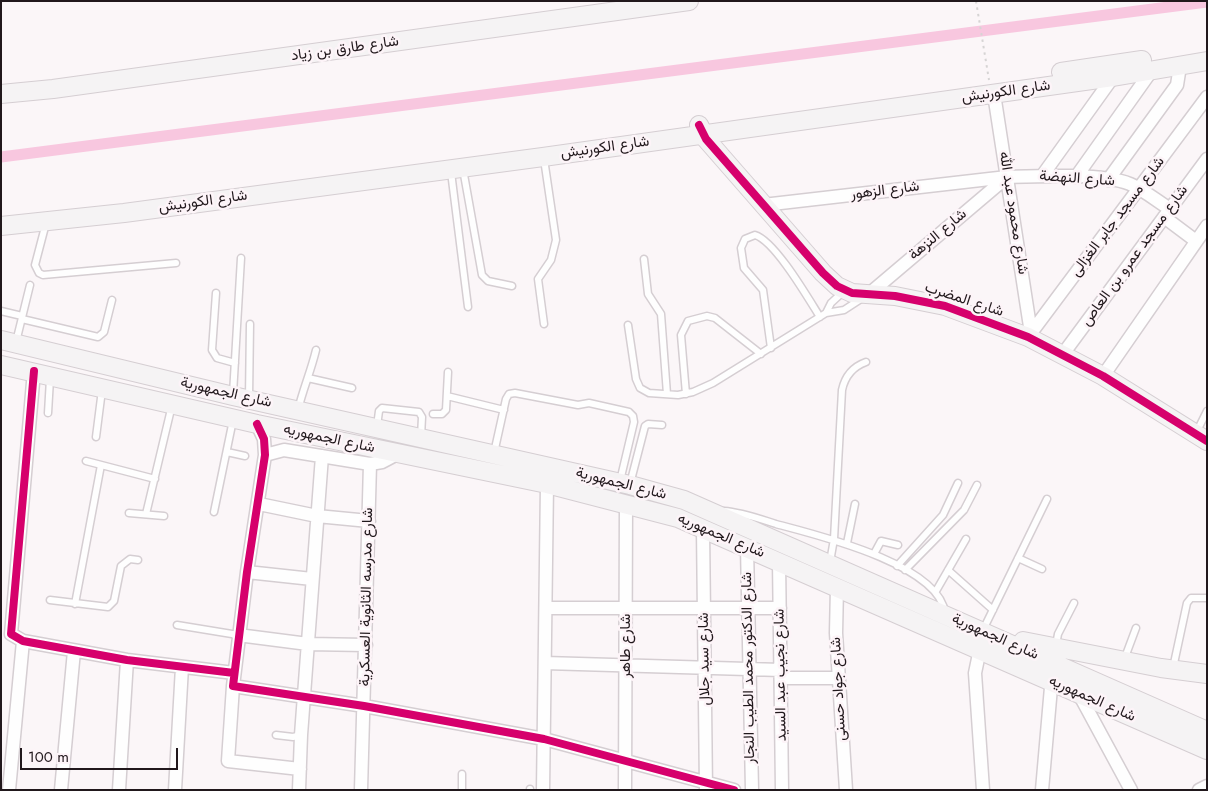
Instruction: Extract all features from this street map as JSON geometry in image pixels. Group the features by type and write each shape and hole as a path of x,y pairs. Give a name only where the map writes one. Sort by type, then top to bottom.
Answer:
{"main road":[{"name":"شارع طارق بن زياد","path":"1,94 53,89 640,5 689,1"},
{"name":"شارع الكورنيش","path":"1,226 46,222 544,157 701,129 1207,51"},
{"name":"شارع الكورنيش","path":"990,84 1113,77 1207,61"},
{"name":"شارع الكورنيش","path":"1,215 46,212 701,129"},
{"name":"شارع المضرب","path":"701,129 823,274 844,290 912,298 945,306 1030,335 1103,376 1201,438"},
{"name":"شارع الجمهورية","path":"9,342 336,419 494,453 684,500 711,512 776,532 829,566 942,624"},
{"name":"شارع الجمهوريه","path":"1,365 257,424 548,484 678,518 747,546 837,587 984,638 1052,682 1207,750"},
{"path":"305,411 313,424 309,435"},
{"path":"332,439 332,428 336,419"},
{"name":"شارع الجمهورية","path":"984,638 1055,656 1207,731"},
{"path":"1055,656 1123,661 1207,674"}],"street":[{"path":"1108,180 1177,85 1180,66"},
{"path":"1076,177 1152,70"},
{"path":"1042,176 1113,77"},
{"name":"شارع محمود عبد الله","path":"990,84 1007,177 1030,335"},
{"name":"شارع مسجد جابر الغزالى","path":"1030,335 1207,97"},
{"name":"شارع مسجد عمرو بن العاص","path":"1063,354 1207,159"},
{"name":"شارع النهضة","path":"1007,177 1076,177 1129,184 1139,188 1196,241"},
{"name":"شارع الزهور","path":"763,205 1007,177"},
{"name":"شارع النزهة","path":"869,294 1007,177"},
{"path":"1103,376 1207,226"},
{"path":"42,373 10,631 14,637 23,641 74,651 182,667 305,696 544,740 626,761 706,786 734,790"},
{"path":"257,424 264,439 265,455 238,635 233,679 228,761 300,769"},
{"path":"265,455 284,450 370,464 382,462 399,453"},
{"path":"299,790 301,734 322,456"},
{"name":"شارع مدرسه الثانوية العسكرية","path":"361,790 370,464"},
{"path":"534,789 544,740 548,484"},
{"name":"شارع طاهر","path":"625,790 626,503"},
{"path":"258,504 318,516 369,521"},
{"name":"شارع سيد جلال","path":"703,529 706,786"},
{"name":"شارع الدكتور محمد الطيب النجار","path":"747,546 752,790"},
{"name":"شارع نجيب عبد السيد","path":"779,561 782,790"},
{"path":"247,572 312,578"},
{"name":"شارع جواد حسنى","path":"837,587 836,633 846,790"},
{"path":"546,608 780,608"},
{"path":"238,635 308,644 366,645"},
{"path":"983,790 975,674 984,638"},
{"path":"9,790 23,641"},
{"path":"61,790 74,651"},
{"path":"1042,790 1055,656"},
{"path":"119,790 127,660"},
{"path":"545,664 750,669 781,674 838,678"},
{"path":"175,790 182,667"},
{"path":"1079,694 1132,790"},
{"path":"1199,790 1207,786"}],"lane":[{"path":"544,157 556,240 551,260 538,279 544,324"},
{"path":"457,169 482,275 488,281 512,286"},
{"path":"457,169 468,307"},
{"path":"46,222 35,265 39,273 43,275 176,263"},
{"path":"771,348 763,290 758,282 747,274 744,268 741,248 745,239 754,235 764,240 792,272 823,315"},
{"path":"241,258 235,364 241,397"},
{"path":"644,259 648,294 661,314 667,394"},
{"path":"9,342 22,318 30,285"},
{"path":"823,315 831,303 844,290"},
{"path":"216,293 212,350 218,358 235,364"},
{"path":"628,325 637,384 649,393 686,394 713,383 823,315 844,310 869,294"},
{"path":"1,311 98,338 104,332 112,300"},
{"path":"686,394 681,335 688,321 707,316 715,318 761,354"},
{"path":"241,397 250,324"},
{"path":"305,411 303,386 308,378 316,350"},
{"path":"829,566 834,539 842,390 847,375 852,369 866,362"},
{"path":"433,414 445,412 448,372"},
{"path":"42,373 48,413"},
{"path":"308,378 352,388"},
{"path":"96,436 102,388"},
{"path":"494,453 507,396 515,393 578,406 589,403 631,414 634,422 625,484"},
{"path":"447,396 504,410"},
{"path":"146,514 172,404"},
{"path":"376,428 379,411 382,408 417,412 422,417 421,438"},
{"path":"1201,438 1207,411"},
{"path":"214,512 234,418"},
{"path":"625,484 645,426 648,424 662,425"},
{"path":"227,452 246,456"},
{"path":"86,461 155,479"},
{"path":"75,604 100,465"},
{"path":"897,566 943,515 958,483"},
{"path":"905,570 967,506 977,485"},
{"path":"984,638 993,610 1047,499"},
{"path":"847,543 855,504"},
{"path":"129,513 164,516"},
{"path":"776,532 834,539 874,554 905,570 936,591 941,598 942,624"},
{"path":"874,554 882,540 898,545"},
{"path":"936,591 966,540"},
{"path":"1018,558 1042,568"},
{"path":"50,600 104,608 112,605 121,566 130,559 138,560"},
{"path":"948,570 993,610"},
{"path":"1172,670 1187,603 1191,598 1207,598"},
{"path":"1055,656 1058,634 1074,603"},
{"path":"177,625 238,635"},
{"path":"1123,661 1136,628"},
{"path":"276,735 293,737 301,734"},
{"path":"462,774 462,790"}],"path":[{"path":"976,1 990,84"}],"waterway":[{"path":"1,157 1207,2"}],"cycle path":[{"path":"699,125 706,139 823,273 837,286 852,293 895,296 945,306 1028,337 1103,376 1207,441"},
{"path":"34,371 11,634 23,641 127,660 234,673"},
{"path":"257,424 264,439 265,455 247,572 233,686 364,706 544,739 734,790"}]}
